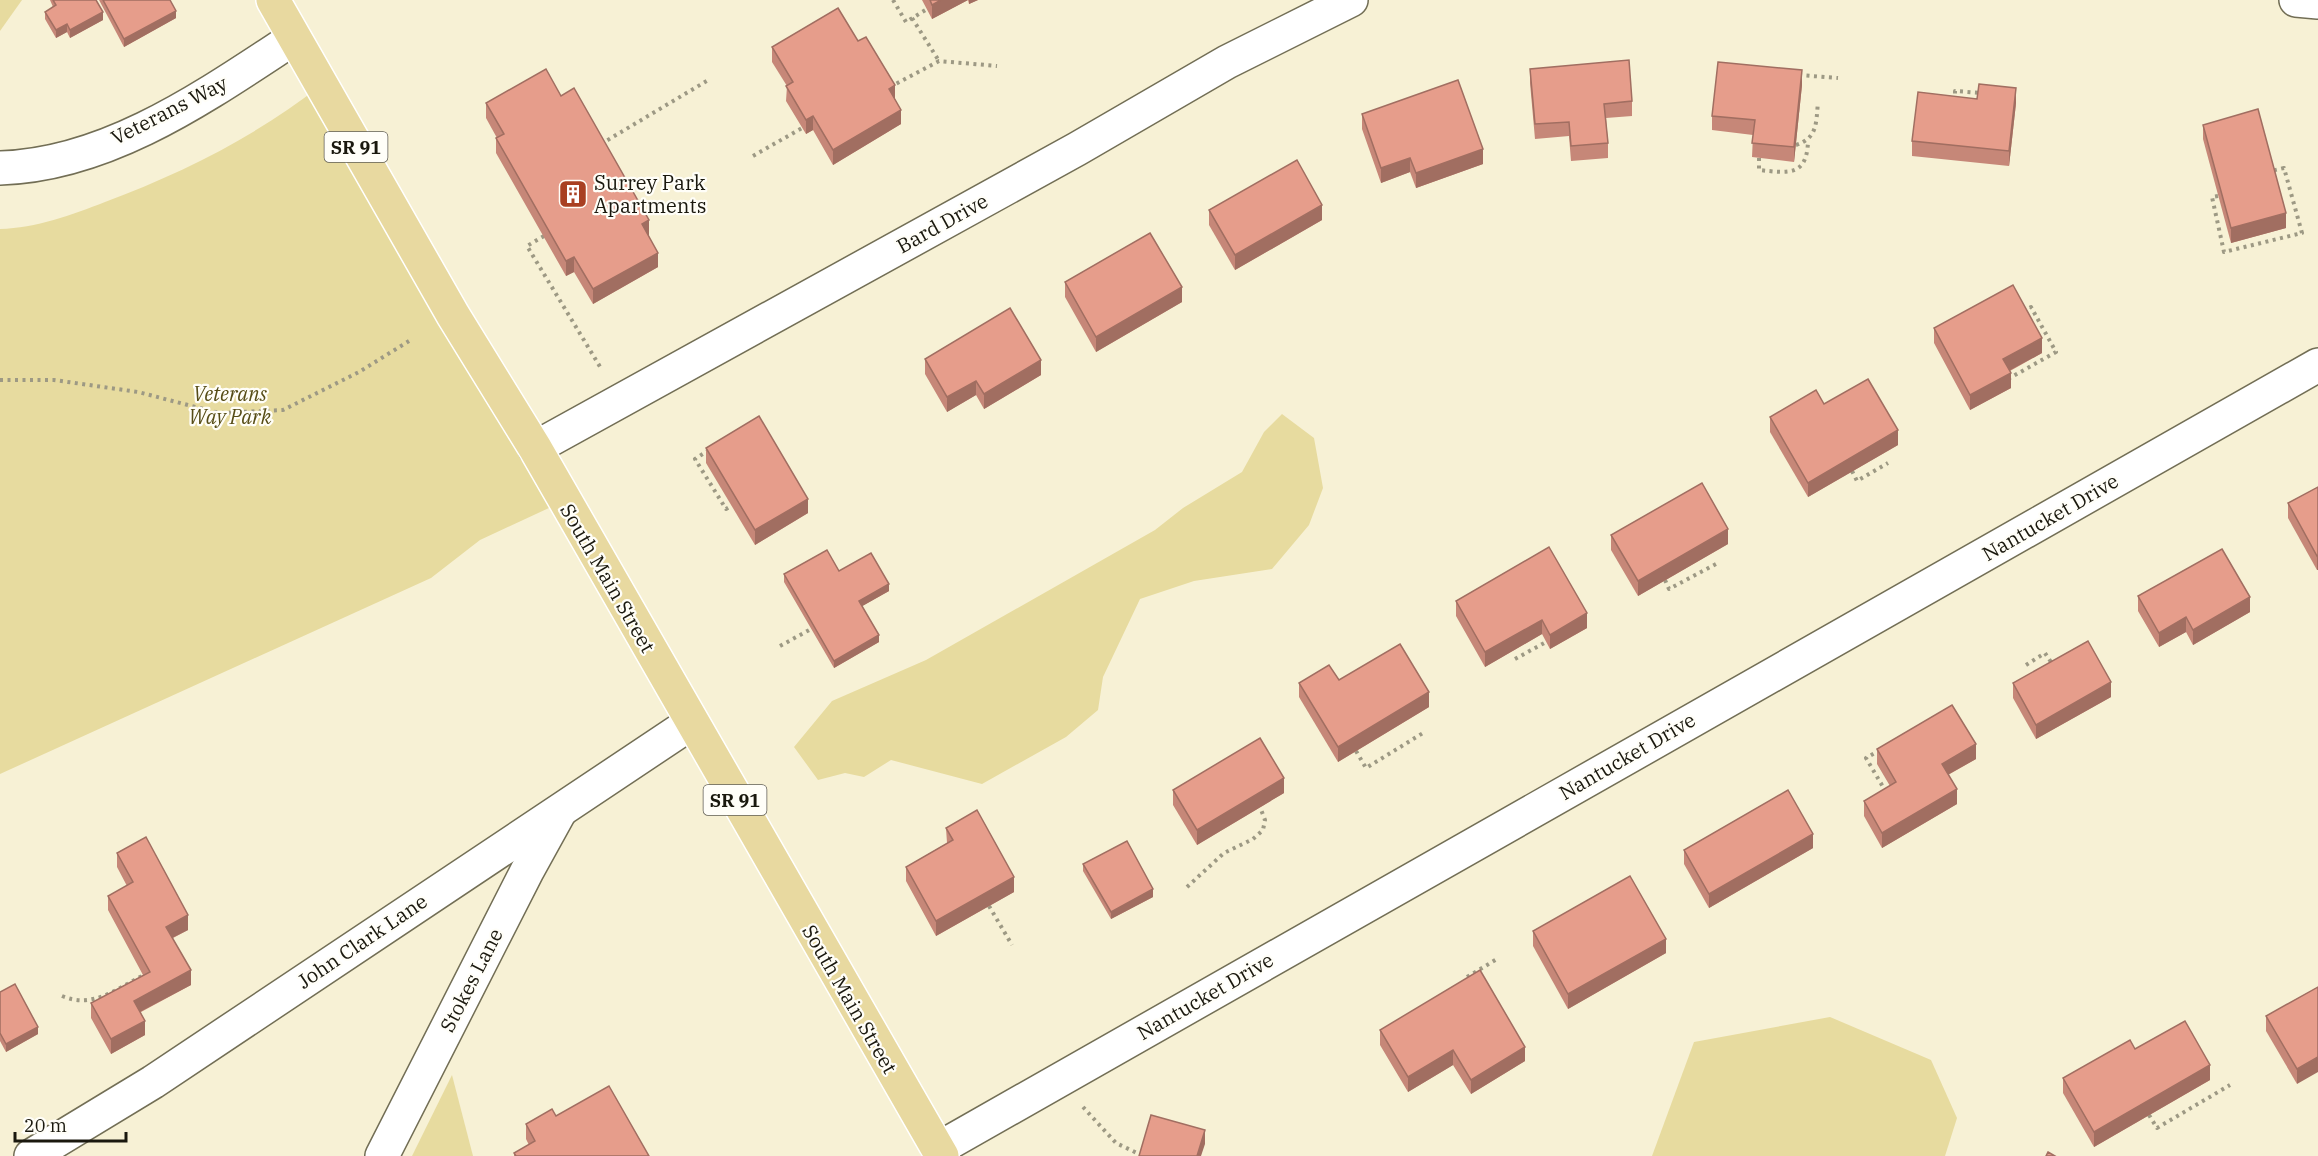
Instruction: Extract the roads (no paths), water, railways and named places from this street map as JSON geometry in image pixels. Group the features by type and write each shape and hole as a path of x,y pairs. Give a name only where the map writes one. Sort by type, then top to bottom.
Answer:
{"main road":[{"name":"South Main Street","path":"273,0 453,315 535,448 940,1153"}],"street":[{"name":"Bard Drive","path":"535,448 1077,149 1227,62 1351,0"},
{"path":"2296,0 2318,2"},
{"name":"Veterans Way","path":"0,168 28,167 81,154 144,128 210,92 294,38"},
{"name":"Nantucket Drive","path":"940,1153 1062,1077 2318,365"},
{"name":"John Clark Lane","path":"31,1156 153,1082 691,723"},
{"name":"Stokes Lane","path":"382,1156 526,871 562,807"}],"place":[{"name":"Surrey Park Apartments","path":"573,194"}],"park label":[{"name":"Veterans Way Park","path":"230,404"}]}
